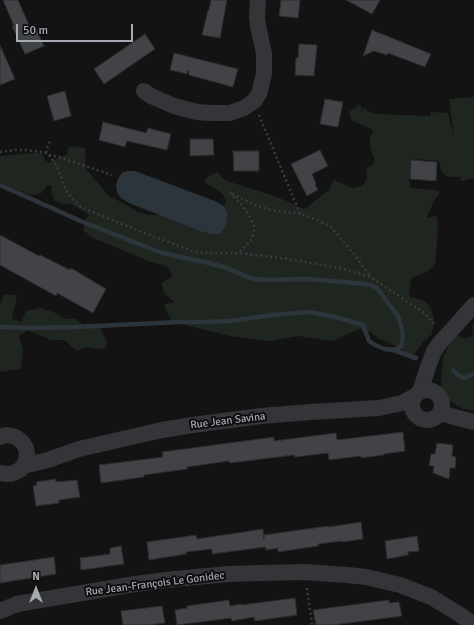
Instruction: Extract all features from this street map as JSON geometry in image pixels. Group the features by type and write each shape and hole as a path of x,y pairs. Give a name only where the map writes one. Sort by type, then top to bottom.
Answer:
{"street":[{"path":"144,91 151,96 174,106 198,112 230,113 244,108 254,101 259,94 264,74 264,53 258,21 258,0"},
{"path":"423,393 438,395 442,403 440,412 429,421 416,416 412,408 412,404 423,393 433,364 446,338 474,305"},
{"name":"Rue Jean Savina","path":"11,471 79,449 162,430 261,416 379,408 402,403 423,393"},
{"name":"Rue Jean Savina","path":"379,408 416,416"},
{"path":"440,412 474,422"},
{"path":"0,437 6,435 16,437 23,443 27,454 26,461 11,471 0,486"},
{"name":"Rue Jean Savina","path":"26,448 47,450 79,449"},
{"name":"Rue Jean-François Le Gonidec","path":"0,610 17,604 135,584 175,579 229,574 305,572 366,577 400,585 431,597 474,625"},
{"name":"Rue Jean-François Le Gonidec","path":"0,600 17,604"}],"path":[{"path":"254,101 300,214"},
{"path":"46,153 51,139"},
{"path":"0,152 26,150 46,153 57,166 66,190 82,207 188,250 203,253 239,253 289,259 343,269 369,276 424,313 446,338"},
{"path":"49,156 59,157 112,175"},
{"path":"239,253 252,239 254,226 245,210 230,193 255,205 271,210 300,214 330,226 338,233 355,254 369,276"},
{"path":"305,572 312,625"}],"shaded area":[{"path":"474,97 474,178 461,181 460,175 459,177 446,176 441,170 439,161 411,159 409,181 411,188 439,191 439,195 434,201 427,216 427,218 437,216 438,232 435,263 429,271 411,278 409,296 425,301 431,308 434,320 432,334 423,342 413,356 388,342 381,340 370,332 359,329 333,341 298,336 269,341 230,336 172,321 164,305 175,302 165,294 161,283 171,277 172,274 168,268 164,265 151,262 93,238 83,230 85,220 89,215 73,205 59,203 54,200 51,191 52,186 47,185 40,194 30,195 0,183 0,156 35,153 43,154 45,160 50,163 59,157 67,155 68,148 72,146 85,148 86,169 109,196 137,212 148,215 159,215 200,231 227,212 224,206 226,202 224,196 204,182 207,177 217,172 223,179 230,182 271,195 301,208 307,208 328,191 334,180 352,188 362,186 366,181 366,168 373,165 375,160 370,148 370,138 373,130 351,120 349,112 359,105 363,109 366,108 367,111 376,114 431,116 431,112 448,113 454,137 449,99"},
{"path":"127,171 135,171 215,201 224,206 227,212 227,220 224,229 220,234 200,231 129,203 121,198 117,192 116,185 122,173"},
{"path":"4,295 17,295 12,319 21,322 26,311 40,308 58,314 65,319 74,318 87,327 100,327 107,343 105,348 99,349 86,347 77,351 64,340 51,340 28,330 19,336 23,349 21,369 0,372 0,304"},
{"path":"474,323 474,411 463,409 447,399 442,390 441,380 443,357 450,343 458,335 464,339 473,336 472,326"}],"building":[{"path":"3,0 18,0 30,27 34,24 44,46 25,54 12,26 14,26"},
{"path":"211,0 227,0 220,38 202,35"},
{"path":"281,0 300,0 298,18 279,16"},
{"path":"346,0 380,0 372,14"},
{"path":"372,30 431,54 425,67 388,53 387,55 374,51 363,56"},
{"path":"145,34 155,49 104,84 94,69"},
{"path":"299,44 317,45 314,76 295,75"},
{"path":"0,45 15,79 0,85"},
{"path":"174,53 238,69 233,87 189,75 188,70 187,74 170,70"},
{"path":"65,91 71,116 54,121 47,96"},
{"path":"325,99 343,102 338,127 320,124"},
{"path":"103,122 146,133 148,128 171,134 167,150 127,141 125,147 99,140"},
{"path":"190,139 213,139 214,155 190,156"},
{"path":"320,150 328,166 312,174 318,190 307,196 291,164"},
{"path":"233,151 259,151 259,171 234,171"},
{"path":"411,160 437,162 436,181 410,179"},
{"path":"0,235 39,256 40,255 70,270 71,268 106,289 93,313 57,293 56,296 0,265"},
{"path":"403,432 405,451 384,455 329,460 328,453 295,457 294,455 230,463 229,461 144,475 144,477 101,483 99,465 163,457 162,452 274,437 274,441 336,433 337,440"},
{"path":"437,443 453,445 452,456 456,457 455,468 450,468 449,479 433,473 434,466 429,466 431,454 435,454"},
{"path":"56,479 56,482 77,480 80,497 59,500 59,503 36,506 33,486 37,485 36,482"},
{"path":"361,522 363,539 318,544 318,546 278,552 278,548 266,550 265,547 212,554 212,549 186,552 186,554 149,560 147,542 196,535 197,539 263,529 264,539 264,535"},
{"path":"417,536 419,551 408,552 408,555 387,559 385,541"},
{"path":"121,546 124,564 81,570 80,558 110,554 110,548"},
{"path":"54,557 56,574 0,583 0,565"},
{"path":"295,598 297,615 255,621 254,617 232,621 231,618 177,625 175,610 187,608 187,606 229,600 230,606"},
{"path":"389,600 389,603 399,602 402,616 333,625 316,625 313,610"},
{"path":"162,606 165,623 123,625 121,611"}],"waterway":[{"path":"0,185 83,222 162,253 227,268 254,279 309,279 371,285 377,288 398,316 403,336 401,346 393,350"},
{"path":"0,327 75,327 231,321 272,315 309,312 336,317 363,325 369,341 375,345 416,358"},
{"path":"453,370 464,378 474,374"}]}
